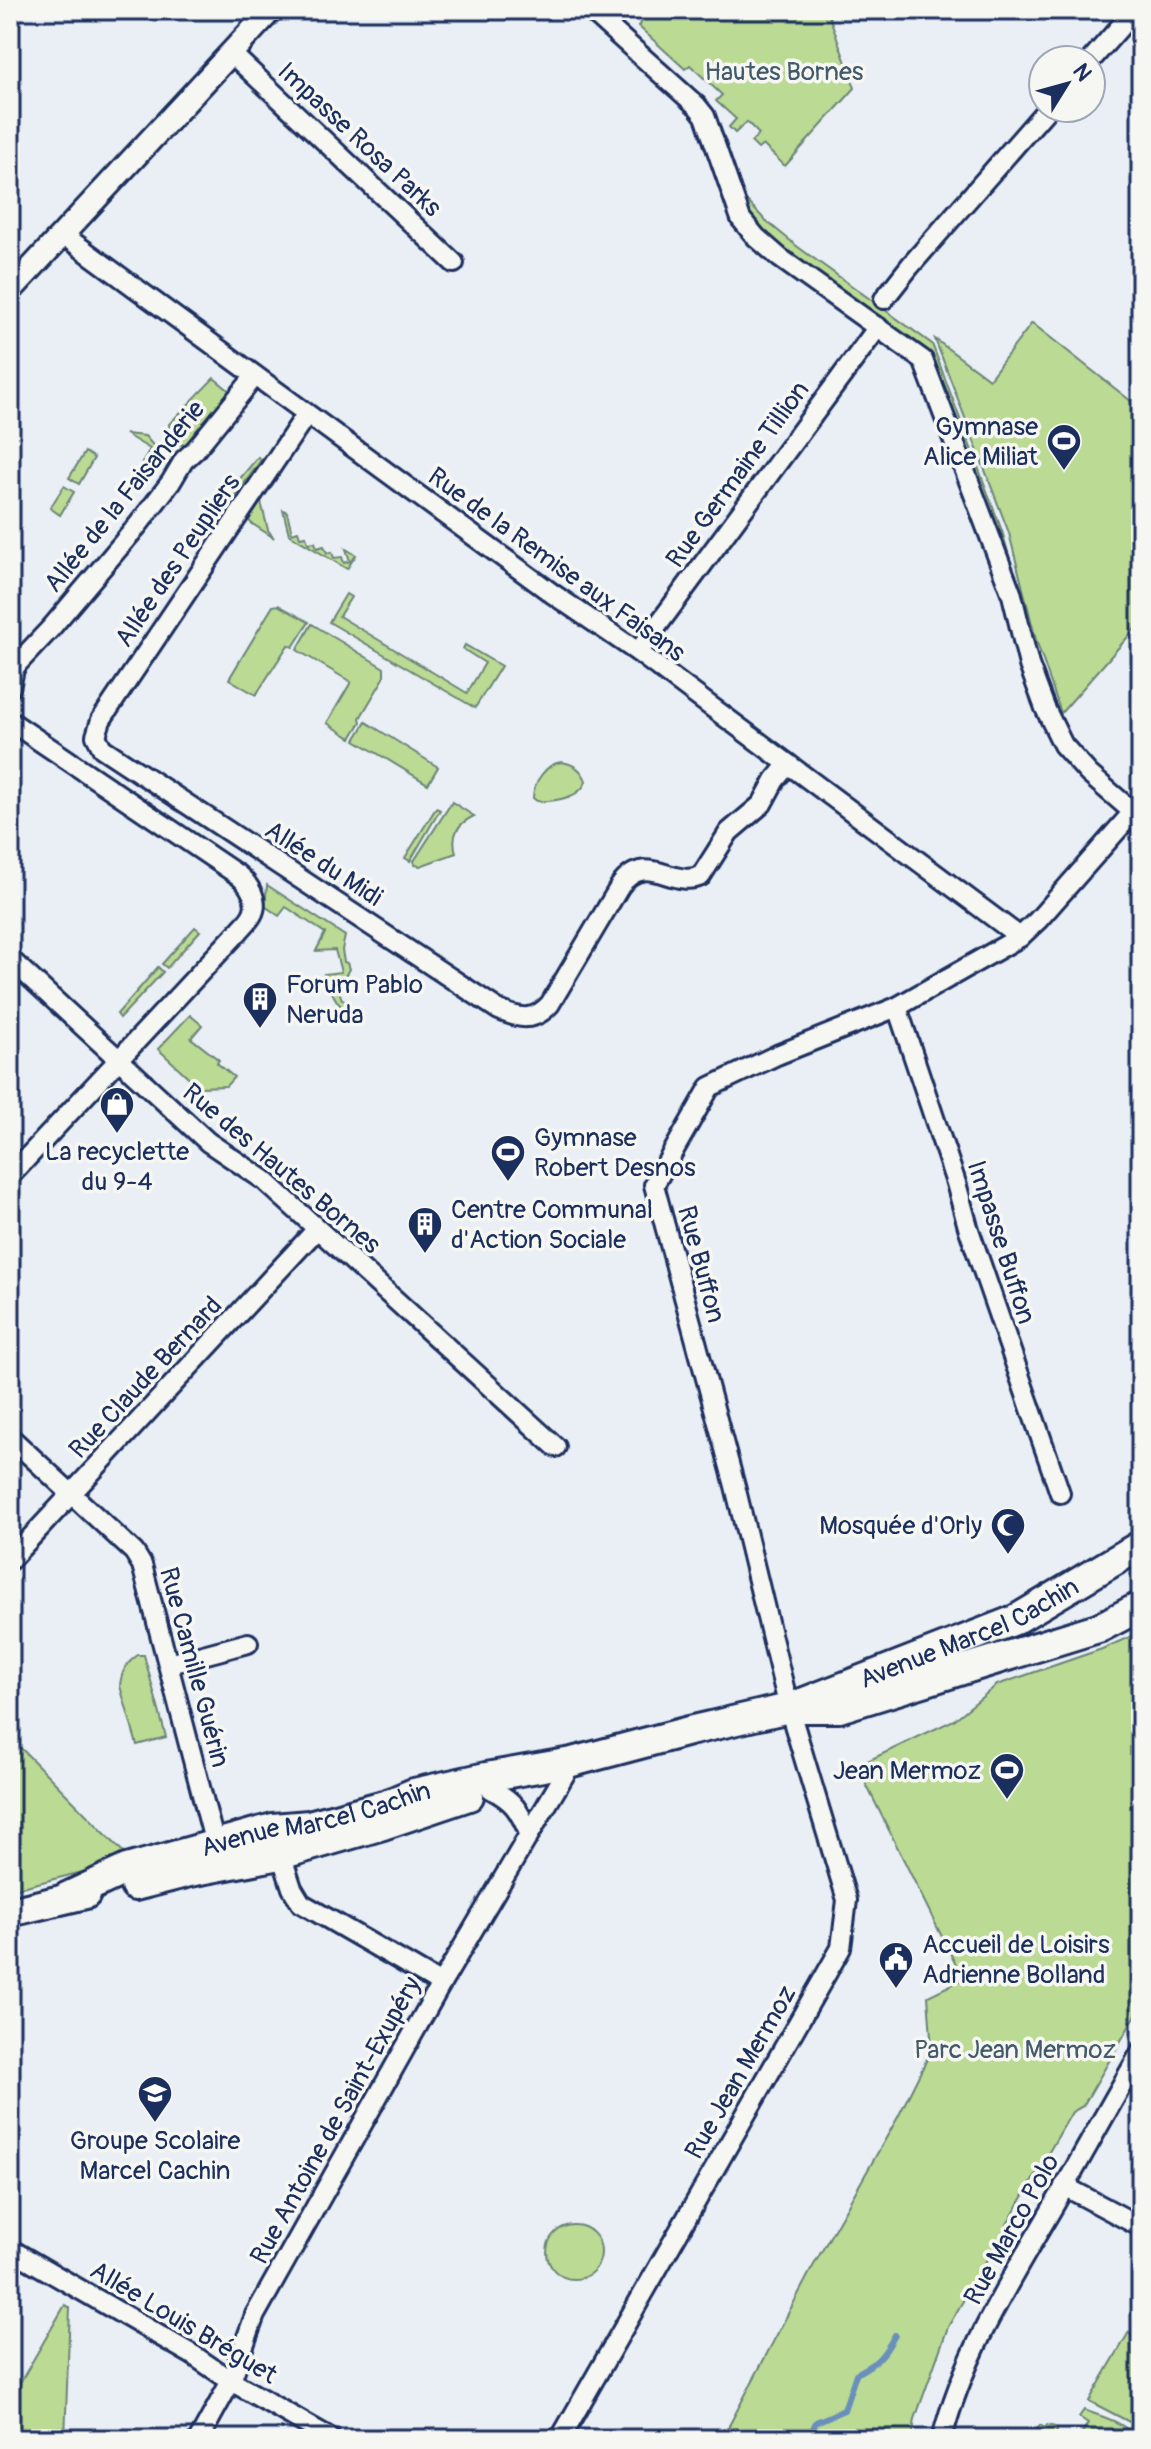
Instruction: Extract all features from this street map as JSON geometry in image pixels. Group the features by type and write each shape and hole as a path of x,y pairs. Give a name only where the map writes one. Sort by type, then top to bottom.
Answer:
{"main road":[{"name":"Avenue Marcel Cachin","path":"10,1912 67,1897 127,1869 383,1825 572,1762 789,1708 1015,1620 1141,1545"},
{"name":"Avenue Marcel Cachin","path":"789,1708 839,1708 1101,1627 1141,1606"},
{"name":"Avenue Marcel Cachin","path":"277,1841 309,1825 414,1793 572,1762"}],"street":[{"path":"10,291 271,10"},
{"path":"590,10 705,116 741,219 756,237 780,258 923,360 1012,595 1029,665 1045,708 1063,745 1089,774 1137,808"},
{"path":"1105,44 1135,10"},
{"name":"Impasse Rosa Parks","path":"231,53 454,263"},
{"path":"884,299 1034,124"},
{"name":"Rue de la Remise aux Faisans","path":"62,234 306,415 638,652 1020,937"},
{"name":"Rue Germaine Tillion","path":"638,652 878,327"},
{"name":"Allée de la Faisanderie","path":"10,688 18,663 138,525 184,460 255,376"},
{"name":"Allée des Peupliers","path":"96,736 101,720 306,415"},
{"path":"10,721 238,875 251,890 254,914 10,1176"},
{"name":"Allée du Midi","path":"96,736 102,748 499,1010 522,1019 542,1013 557,993 624,881 643,870 688,880 701,876 729,832 762,804 788,764"},
{"name":"Rue Buffon","path":"789,1708 735,1486 654,1185 710,1087 777,1055 897,1007 1020,937 1137,808"},
{"name":"Rue des Hautes Bornes","path":"10,959 208,1142 264,1180 556,1447"},
{"name":"Impasse Buffon","path":"897,1007 968,1227 1060,1493"},
{"name":"Rue Claude Bernard","path":"10,1560 317,1229"},
{"name":"Rue Camille Guérin","path":"10,1437 134,1552 142,1565 218,1855"},
{"path":"169,1664 248,1643"},
{"name":"Rue Jean Mermoz","path":"560,2439 841,1948 847,1900 789,1708"},
{"name":"Rue Antoine de Saint-Exupéry","path":"199,2439 231,2381 255,2315 441,1984 572,1762"},
{"path":"491,1789 518,1808 529,1833"},
{"path":"277,1841 292,1888 301,1903 441,1984"},
{"name":"Rue Marco Polo","path":"942,2439 950,2406 980,2337 1141,2052"},
{"path":"1064,2186 1141,2227"},
{"name":"Allée Louis Bréguet","path":"10,2249 332,2439"}],"green space":[{"name":"Hautes Bornes","path":"652,10 827,10 855,88 785,166 763,145 758,149 751,142 759,134 747,122 735,133 729,127 736,119 716,101 722,95 690,65 685,69 638,26"},
{"path":"746,200 798,247 932,344 1010,559 1006,561 929,352 765,236 747,213 749,210 742,203"},
{"name":"Gymnase Alice Miliat","path":"1032,323 1141,409 1141,622 1061,713 1036,640 1009,533 935,339 989,379"},
{"path":"214,378 232,393 191,443 178,445 170,436 169,424"},
{"path":"125,434 145,436 157,450 144,471 139,468 150,449"},
{"path":"85,452 94,458 79,484 69,478"},
{"path":"258,457 261,460 227,508 228,518 222,526 196,531"},
{"path":"64,486 74,492 60,515 50,508"},
{"path":"261,502 268,530 274,538 249,520"},
{"path":"283,510 287,512 292,533 298,531 300,537 306,536 308,543 315,542 317,548 324,546 327,553 332,552 334,558 342,557 344,563 350,561 346,549 356,555 347,569 289,534"},
{"path":"346,594 351,597 339,616 467,693 485,663 463,649 465,645 501,666 475,708 329,622"},
{"path":"278,605 309,622 293,647 288,645 256,695 229,679 273,606"},
{"path":"312,624 384,668 384,678 351,738 327,723 351,682 297,650"},
{"path":"366,722 438,767 428,784 355,740"},
{"path":"562,762 580,770 586,781 583,787 566,798 537,801 533,798 538,780 551,766"},
{"path":"452,802 474,816 457,831 454,841 456,853 415,865 414,861"},
{"path":"436,808 440,810 410,861 405,858"},
{"path":"267,885 345,936 342,950 349,969 338,989 342,999 350,1003 352,1009 349,1012 337,1001 324,974 341,972 335,950 316,951 325,933 286,907 279,916 265,906"},
{"path":"195,927 200,931 167,968 162,964"},
{"path":"158,967 163,972 120,1018 117,1014"},
{"path":"190,1015 202,1025 191,1038 219,1060 217,1063 234,1077 226,1086 199,1087 158,1049"},
{"name":"Parc Jean Mermoz","path":"1141,1632 1141,2006 1083,2106 1072,2112 948,2327 915,2419 912,2439 722,2439 929,2055 928,1996 963,1979 857,1766 954,1720 997,1685 1102,1649"},
{"path":"138,1655 144,1655 166,1737 137,1745 120,1686 125,1668"},
{"path":"10,1737 131,1860 10,1890"},
{"path":"574,2225 593,2233 601,2252 593,2271 574,2279 555,2271 547,2252 555,2233"},
{"path":"65,2305 70,2308 65,2439 10,2439 10,2400"},
{"path":"1129,2332 1141,2350 1141,2428 1089,2401"},
{"path":"1084,2410 1120,2424 1134,2439 1078,2439 1088,2423 1079,2417"},
{"path":"1040,2425 1056,2427 1052,2439 1031,2439"}],"waterway":[{"path":"813,2439 811,2433 816,2422 844,2410 856,2374 879,2358 895,2335"}],"place":[{"name":"Gymnase Alice Miliat","path":"1064,472"},
{"name":"Forum Pablo Neruda","path":"260,1030"},
{"name":"La recyclette du 9-4","path":"117,1135"},
{"name":"Gymnase Robert Desnos","path":"508,1183"},
{"name":"Centre Communal d'Action Sociale","path":"425,1255"},
{"name":"Mosquée d'Orly","path":"1008,1556"},
{"name":"Jean Mermoz","path":"1007,1801"},
{"name":"Accueil de Loisirs Adrienne Bolland","path":"896,1990"},
{"name":"Groupe Scolaire Marcel Cachin","path":"155,2124"}]}
